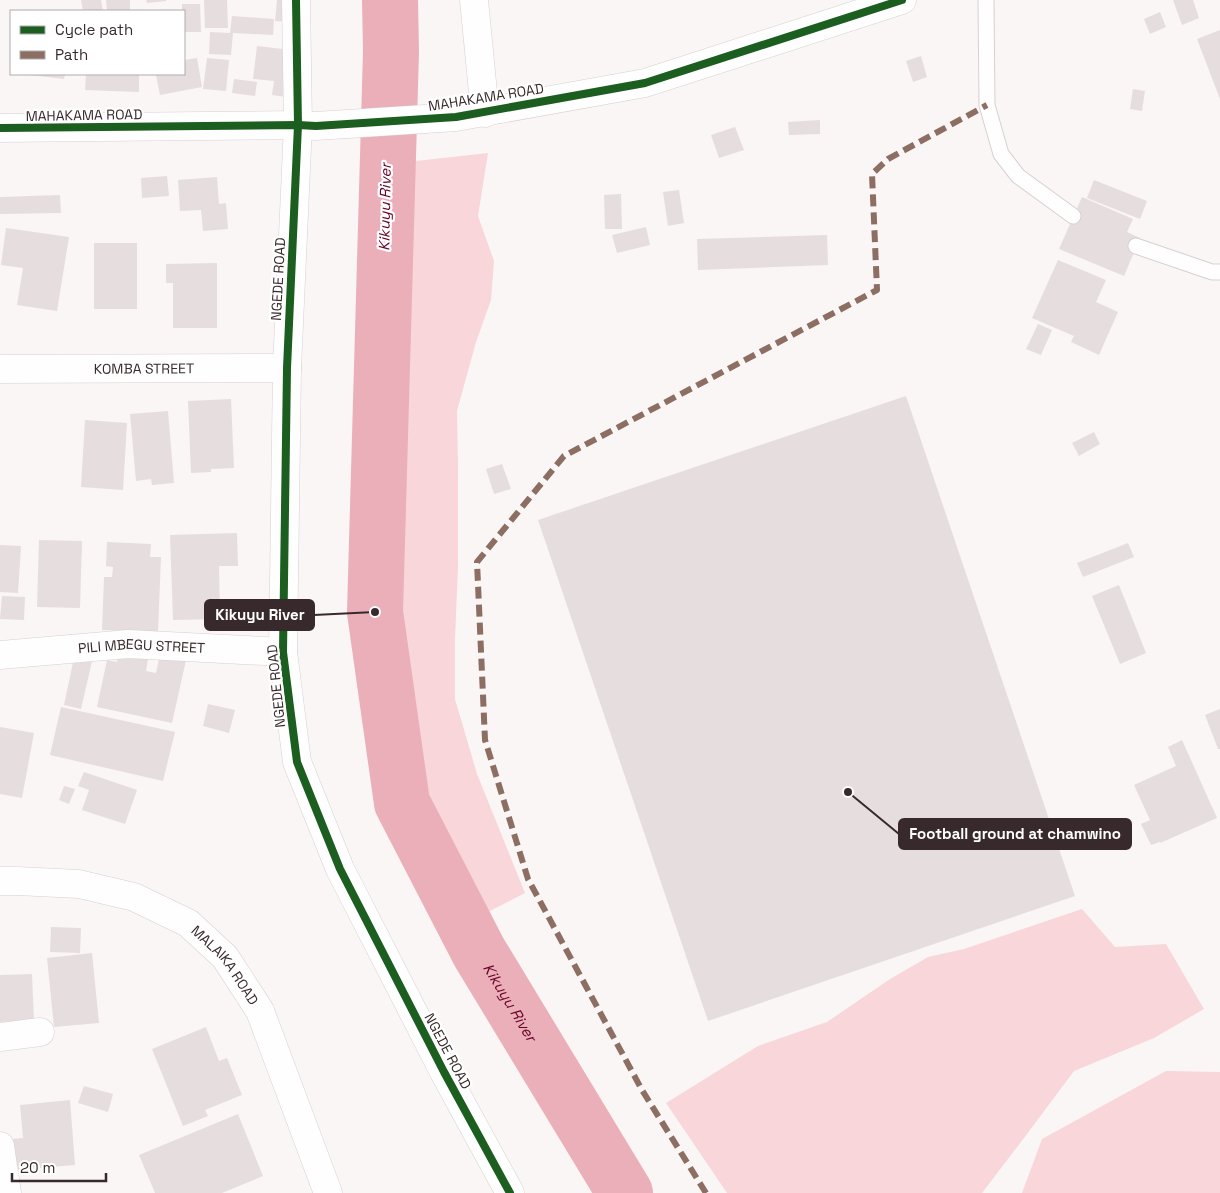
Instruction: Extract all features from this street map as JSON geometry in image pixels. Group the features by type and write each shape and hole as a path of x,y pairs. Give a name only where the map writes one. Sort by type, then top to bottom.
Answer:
{"street":[{"name":"NGEDE ROAD","path":"296,0 307,126 287,368 283,652 297,762 340,869 444,1072 510,1193"},
{"path":"474,0 486,112"},
{"name":"MAHAKAMA ROAD","path":"0,128 307,126 456,117 645,83 902,0"},
{"name":"KOMBA STREET","path":"0,369 287,368"},
{"name":"PILI MBEGU STREET","path":"0,655 128,644 283,652"},
{"name":"MALAIKA ROAD","path":"0,881 79,884 134,897 188,923 226,957 260,1012 328,1193"},
{"path":"0,1037 40,1032"},
{"path":"0,1146 7,1193"}],"lane":[{"path":"986,0 987,105 1001,154 1018,176 1073,216"},
{"path":"1136,246 1212,272 1220,272"}],"shaded area":[{"path":"488,153 478,216 494,261 491,300 476,342 457,411 458,566 455,699 477,774 525,893 472,920 429,831 407,776 386,555 392,391 407,162"},
{"path":"1082,909 1115,947 1166,944 1204,1009 1154,1038 1074,1071 982,1193 727,1193 666,1103 758,1046 827,1022 890,979 928,957 964,949"},
{"path":"1166,1071 1220,1072 1220,1193 1022,1193 1042,1139"}],"building":[{"path":"81,0 101,0 103,10 83,10"},
{"path":"106,0 130,0 130,10 107,10"},
{"path":"146,0 166,0 166,1 147,3"},
{"path":"204,0 227,0 228,28 205,28"},
{"path":"277,0 289,0 288,22 275,21"},
{"path":"1173,0 1193,0 1199,18 1182,25"},
{"path":"182,4 200,4 201,32 185,32 185,10 182,10"},
{"path":"1160,12 1166,27 1150,34 1144,19"},
{"path":"232,16 274,19 273,35 233,33 231,55 209,54 210,32 230,33"},
{"path":"1220,30 1220,99 1197,39"},
{"path":"257,46 292,50 286,97 272,95 274,81 253,79"},
{"path":"921,56 927,77 913,82 906,61"},
{"path":"197,58 202,87 160,95 156,75 185,75 185,60"},
{"path":"207,58 229,60 226,91 203,89"},
{"path":"30,75 65,75 64,79"},
{"path":"86,75 139,75 139,92 85,90"},
{"path":"234,79 257,82 255,96 232,93"},
{"path":"1133,89 1145,91 1142,111 1130,109"},
{"path":"820,120 820,134 789,135 788,122"},
{"path":"735,127 744,150 719,158 711,135"},
{"path":"167,176 169,196 142,198 141,178"},
{"path":"217,177 219,204 226,203 228,229 203,231 201,210 180,211 178,180"},
{"path":"1094,180 1147,201 1140,219 1087,198"},
{"path":"679,190 684,223 668,226 663,192"},
{"path":"621,194 622,229 605,229 604,195"},
{"path":"60,195 61,213 0,214 0,197"},
{"path":"1082,197 1133,219 1127,232 1140,238 1124,276 1059,249"},
{"path":"646,227 650,245 617,253 612,235"},
{"path":"6,228 69,237 57,311 17,305 23,268 1,265"},
{"path":"827,235 828,265 698,270 697,239"},
{"path":"94,243 137,243 137,309 94,309"},
{"path":"1058,260 1106,280 1096,302 1118,312 1099,355 1071,342 1074,336 1032,318"},
{"path":"217,263 217,328 173,328 173,283 166,283 166,264"},
{"path":"1038,324 1052,330 1041,355 1026,349"},
{"path":"906,396 1075,896 708,1021 538,520"},
{"path":"231,399 234,468 211,469 211,472 191,473 188,401"},
{"path":"168,411 174,483 152,485 151,479 136,481 130,414"},
{"path":"85,420 127,423 123,490 81,487"},
{"path":"1094,432 1100,444 1079,456 1072,443"},
{"path":"502,464 511,489 494,494 486,469"},
{"path":"237,533 238,566 219,566 220,619 173,620 170,535"},
{"path":"39,540 82,541 80,608 37,607"},
{"path":"107,542 151,544 150,557 161,557 158,632 102,630 104,577 112,577 113,567 106,566"},
{"path":"1128,543 1134,557 1083,577 1077,563"},
{"path":"0,545 21,546 18,593 0,592"},
{"path":"1119,585 1146,653 1120,664 1092,596"},
{"path":"2,596 25,597 24,620 0,619"},
{"path":"75,653 93,657 81,709 64,705"},
{"path":"119,653 148,659 146,671 156,673 160,654 186,660 172,723 97,707 107,660 117,662"},
{"path":"208,704 235,710 229,733 203,726"},
{"path":"61,707 175,732 163,781 50,755"},
{"path":"1220,709 1220,749 1218,749 1205,715"},
{"path":"0,727 34,733 22,798 0,794"},
{"path":"1182,740 1217,818 1160,843 1151,845 1141,824 1150,820 1134,785 1176,766 1168,747"},
{"path":"84,772 137,790 125,824 82,810 89,790 78,786"},
{"path":"64,786 75,789 69,804 59,800"},
{"path":"51,927 81,928 80,953 50,952"},
{"path":"92,953 99,1023 54,1027 47,958"},
{"path":"32,974 34,1020 0,1022 0,975"},
{"path":"206,1027 219,1061 227,1058 242,1095 205,1110 208,1116 183,1126 152,1049"},
{"path":"84,1086 113,1094 108,1112 78,1103"},
{"path":"70,1100 75,1165 15,1170 12,1139 23,1138 20,1105"},
{"path":"238,1114 263,1176 222,1193 155,1193 139,1155"}],"waterway":[{"name":"Kikuyu River","path":"390,0 391,51 375,612 402,803 479,952 625,1193"}],"marked path":[{"path":"706,1193 642,1090 528,879 485,740 477,562 564,456 877,290 872,174 888,159 987,105"}],"cycle path":[{"path":"296,0 298,125 287,368 283,652 297,762 340,869 444,1072 510,1193"},
{"path":"0,128 316,126 456,117 645,83 902,0"}],"place":[{"name":"Kikuyu River","path":"375,612"},
{"name":"Football ground at chamwino","path":"848,792"}]}
